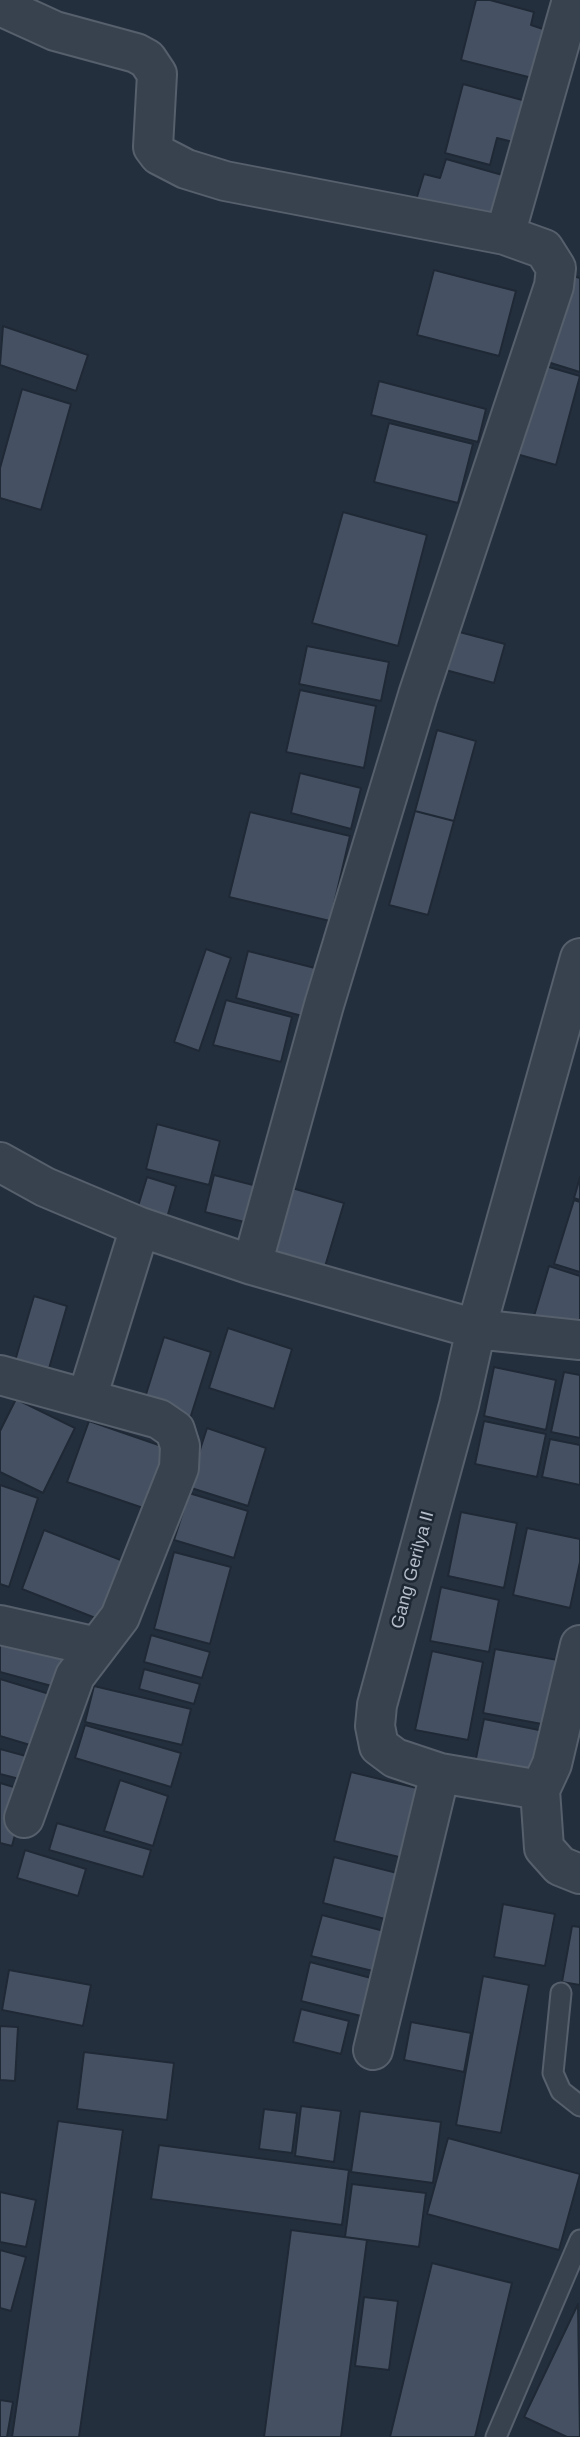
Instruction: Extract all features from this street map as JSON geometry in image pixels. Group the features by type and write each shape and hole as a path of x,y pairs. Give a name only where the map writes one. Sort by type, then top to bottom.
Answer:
{"street":[{"path":"505,235 572,0"},
{"path":"0,6 55,31 136,53 147,60 157,74 153,147 159,155 186,169 225,181 505,235 544,249 556,268 554,286 418,695 324,1005 252,1265"},
{"name":"Gang Gerilya II","path":"540,1790 440,1773 395,1758 379,1746 375,1726 377,1705 476,1329 580,958"},
{"path":"0,1162 45,1187 140,1227 252,1265 476,1329 580,1340"},
{"path":"87,1398 140,1227"},
{"path":"0,1375 159,1419 175,1430 180,1446 178,1468 120,1617 75,1676 24,1818"},
{"path":"0,1625 97,1647"},
{"path":"580,1645 552,1764 540,1790 544,1848 560,1866 580,1874"},
{"path":"373,2050 440,1773"}],"lane":[{"path":"561,1993 553,2074 561,2091 580,2106"},
{"path":"496,2437 580,2240"}],"building":[{"path":"476,0 490,0 534,12 531,25 552,32 540,80 461,60"},
{"path":"463,84 537,104 525,145 497,138 490,165 445,153"},
{"path":"446,159 513,178 498,233 413,210 424,174 440,178"},
{"path":"434,270 516,291 499,356 417,335"},
{"path":"566,274 580,278 580,372 541,360"},
{"path":"3,326 88,355 76,391 0,365"},
{"path":"535,363 580,376 556,465 509,452"},
{"path":"379,381 486,409 478,442 371,415"},
{"path":"22,389 71,404 41,510 0,498 0,468"},
{"path":"389,423 473,444 458,503 374,482"},
{"path":"343,512 427,535 398,646 312,623"},
{"path":"448,629 505,644 494,683 438,668"},
{"path":"307,646 389,662 381,701 299,684"},
{"path":"300,690 376,706 364,768 286,752"},
{"path":"437,730 476,741 454,821 415,811"},
{"path":"300,773 361,788 351,829 291,813"},
{"path":"415,811 454,821 428,915 389,905"},
{"path":"250,812 350,836 330,921 229,897"},
{"path":"206,949 231,958 199,1051 174,1042"},
{"path":"248,951 315,968 302,1016 236,998"},
{"path":"226,1000 292,1017 281,1062 213,1045"},
{"path":"157,1124 220,1141 209,1185 146,1169"},
{"path":"214,1175 261,1187 252,1224 205,1212"},
{"path":"147,1177 176,1186 165,1225 135,1216"},
{"path":"580,1177 580,1200 574,1198"},
{"path":"292,1188 344,1203 324,1270 271,1255"},
{"path":"574,1200 580,1202 580,1272 554,1264"},
{"path":"549,1266 580,1276 580,1331 534,1316"},
{"path":"34,1296 67,1306 48,1372 15,1361"},
{"path":"228,1328 292,1349 274,1409 209,1388"},
{"path":"164,1337 211,1352 189,1422 142,1407"},
{"path":"494,1367 556,1380 546,1430 484,1416"},
{"path":"564,1372 580,1375 580,1438 551,1432"},
{"path":"16,1399 75,1428 43,1493 0,1472 0,1431"},
{"path":"89,1421 173,1450 152,1511 67,1482"},
{"path":"484,1421 546,1434 537,1477 475,1464"},
{"path":"207,1428 266,1448 248,1506 188,1487"},
{"path":"550,1439 580,1445 580,1485 542,1477"},
{"path":"0,1485 38,1498 9,1587 0,1584"},
{"path":"189,1493 248,1511 234,1558 174,1540"},
{"path":"461,1512 517,1523 504,1588 448,1576"},
{"path":"527,1528 580,1539 580,1562 570,1608 513,1595"},
{"path":"44,1530 131,1564 108,1623 22,1589"},
{"path":"174,1552 231,1567 210,1644 154,1629"},
{"path":"441,1587 499,1600 489,1652 430,1641"},
{"path":"151,1635 210,1652 202,1678 144,1662"},
{"path":"0,1638 68,1656 59,1688 0,1672"},
{"path":"495,1649 558,1660 547,1725 483,1713"},
{"path":"432,1651 483,1662 468,1740 415,1730"},
{"path":"144,1669 200,1684 194,1704 139,1689"},
{"path":"0,1679 56,1696 40,1748 0,1736"},
{"path":"94,1686 191,1709 182,1745 85,1722"},
{"path":"484,1719 544,1731 534,1780 474,1768"},
{"path":"85,1725 181,1753 171,1787 75,1758"},
{"path":"0,1749 37,1759 31,1782 0,1774"},
{"path":"351,1772 425,1790 407,1859 334,1841"},
{"path":"120,1780 168,1796 153,1846 104,1831"},
{"path":"0,1783 27,1791 12,1846 0,1843"},
{"path":"57,1823 151,1850 143,1877 49,1850"},
{"path":"25,1850 86,1869 78,1896 17,1878"},
{"path":"334,1857 401,1874 389,1920 323,1903"},
{"path":"503,1904 555,1914 545,1966 494,1957"},
{"path":"322,1915 388,1932 377,1972 311,1956"},
{"path":"572,1926 580,1927 580,1985 562,1982"},
{"path":"310,1962 375,1979 365,2017 301,2001"},
{"path":"9,1970 91,1985 83,2026 2,2010"},
{"path":"483,1976 529,1985 501,2133 456,2125"},
{"path":"301,2009 349,2021 341,2054 293,2042"},
{"path":"411,2022 471,2033 464,2072 404,2060"},
{"path":"0,2026 18,2027 15,2081 0,2080"},
{"path":"84,2052 174,2063 167,2120 77,2109"},
{"path":"301,2106 341,2111 334,2162 295,2156"},
{"path":"264,2109 297,2113 292,2153 259,2149"},
{"path":"360,2111 441,2122 433,2183 351,2172"},
{"path":"58,2121 123,2130 79,2437 12,2437"},
{"path":"448,2138 580,2174 559,2250 427,2214"},
{"path":"159,2145 349,2170 342,2225 151,2199"},
{"path":"352,2184 426,2193 419,2247 345,2237"},
{"path":"0,2192 36,2200 26,2247 0,2242"},
{"path":"291,2230 367,2240 341,2437 264,2437"},
{"path":"0,2250 26,2257 11,2311 0,2308"},
{"path":"432,2263 512,2283 475,2437 390,2437"},
{"path":"364,2297 398,2301 389,2370 355,2366"},
{"path":"578,2304 580,2437 567,2437 524,2417"},
{"path":"0,2400 13,2402 7,2437 0,2437"}]}
